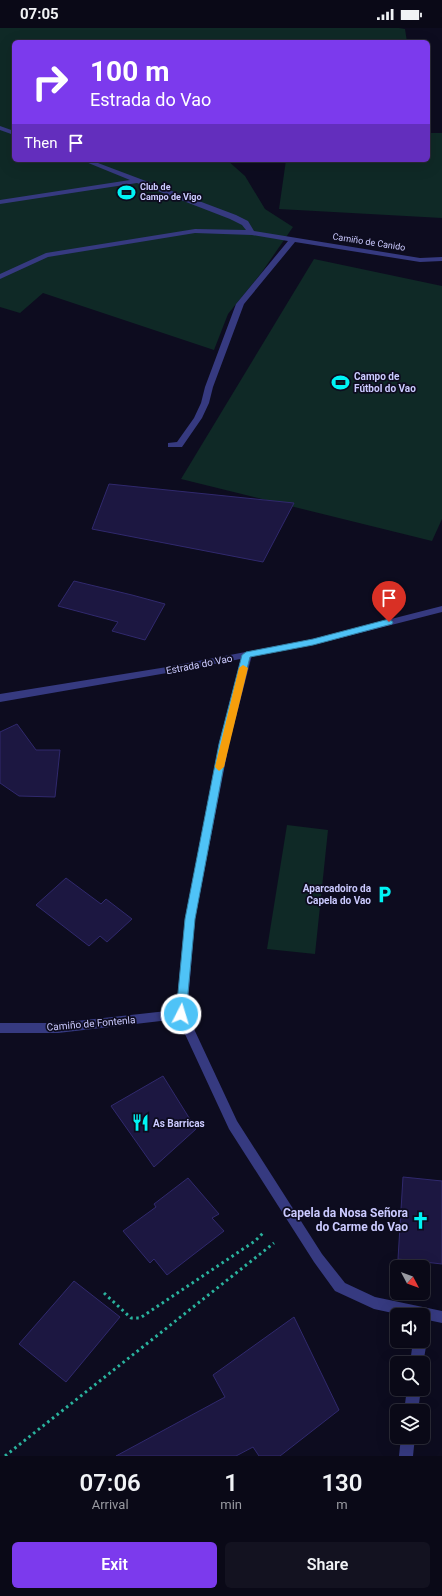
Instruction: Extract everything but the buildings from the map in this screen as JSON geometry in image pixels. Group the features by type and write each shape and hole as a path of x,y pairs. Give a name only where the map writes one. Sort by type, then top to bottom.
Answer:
{"street":[{"path":"0,128 12,132"},
{"path":"89,162 233,217 245,223 252,233"},
{"path":"0,202 138,180"},
{"name":"Camiño de Canido","path":"0,277 46,255 195,231 252,233 390,256 420,260 442,259"},
{"path":"171,445 179,445 199,417 207,401 209,387 240,304 294,239"},
{"name":"Estrada do Vao","path":"0,698 313,642 442,609"},
{"path":"246,655 224,744 190,919 181,1014 234,1125 318,1258 340,1287 374,1303 398,1308"},
{"name":"Camiño de Fontenla","path":"0,1028 58,1028 181,1014"},
{"path":"430,1315 442,1317"},
{"path":"406,1456 407,1444"}],"path":[{"path":"104,1293 131,1318 140,1318 255,1242 264,1232"},
{"path":"5,1456 274,1243"}],"green space":[{"name":"Club de Campo de Vigo","path":"0,28 405,29 407,40 12,40 12,162 229,162 245,176 265,209 293,227 262,272 228,314 214,350 43,293 20,313 0,307"},
{"path":"430,133 442,133 442,218 279,209 286,162 430,162"},
{"name":"Campo de Fútbol do Vao","path":"314,259 442,286 442,519 432,541 181,479"},
{"path":"287,825 328,830 315,954 267,949"}],"slow traffic":[{"path":"219,767 243,668"}],"place":[{"name":"Club de Campo de Vigo","path":"127,192"},
{"name":"Campo de Fútbol do Vao","path":"341,382"},
{"name":"Aparcadoiro da Capela do Vao","path":"384,894"},
{"name":"As Barricas","path":"140,1123"},
{"name":"Capela da Nosa Señora do Carme do Vao","path":"421,1220"}],"route":[{"path":"181,1014 190,919 224,744 246,655 313,642 389,622"}]}
